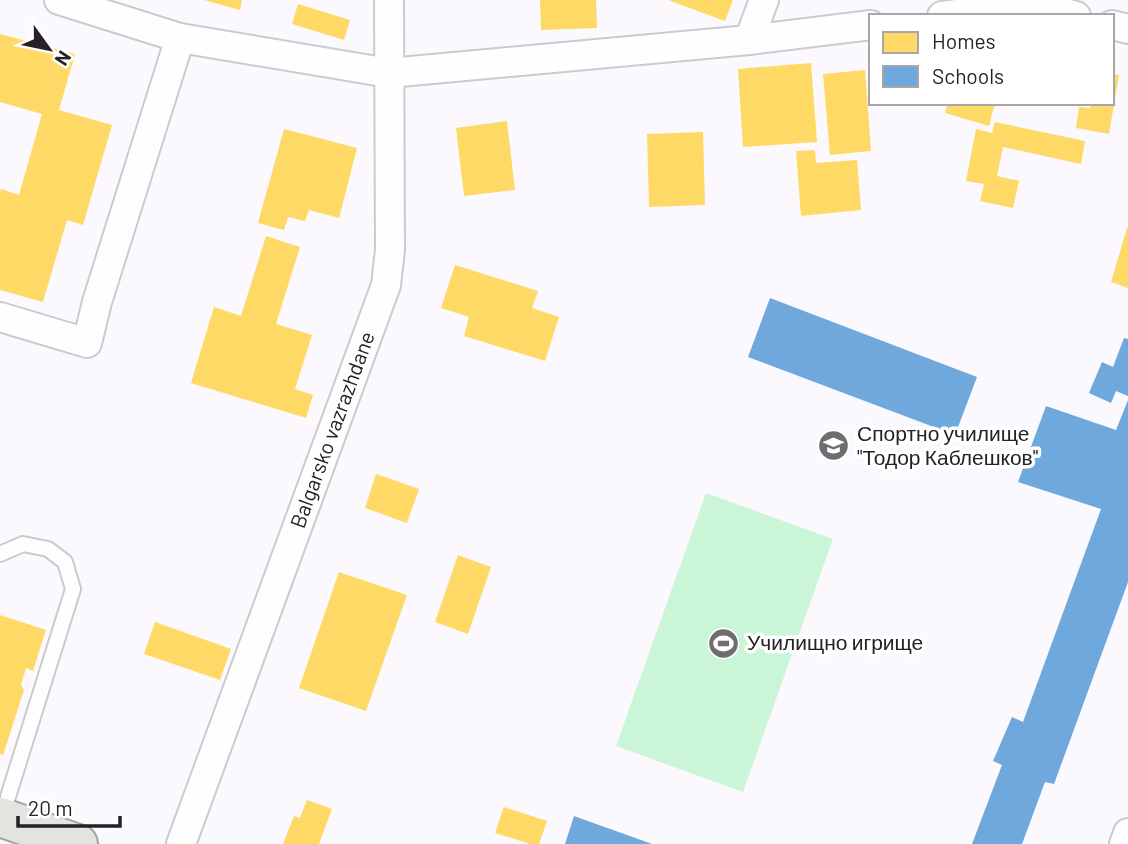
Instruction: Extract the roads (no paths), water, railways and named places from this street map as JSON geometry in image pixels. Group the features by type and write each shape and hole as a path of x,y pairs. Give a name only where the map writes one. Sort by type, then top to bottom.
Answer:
{"main road":[{"path":"1,817 78,844"}],"street":[{"path":"59,0 180,38 389,73 750,40 869,25"},
{"name":"Balgarsko vazrazhdane","path":"181,844 386,285 390,250 390,0"},
{"path":"750,40 764,0"},
{"path":"957,14 1032,4 1069,14"},
{"path":"0,317 88,343 97,302 180,38"},
{"path":"1124,844 1128,833"}],"lane":[{"path":"0,554 23,544 48,549 65,562 73,590 1,817"}],"place":[{"name":"Спортно училище \"Тодор Каблешков\"","path":"834,446"},
{"name":"Училищно игрище","path":"724,643"}]}
